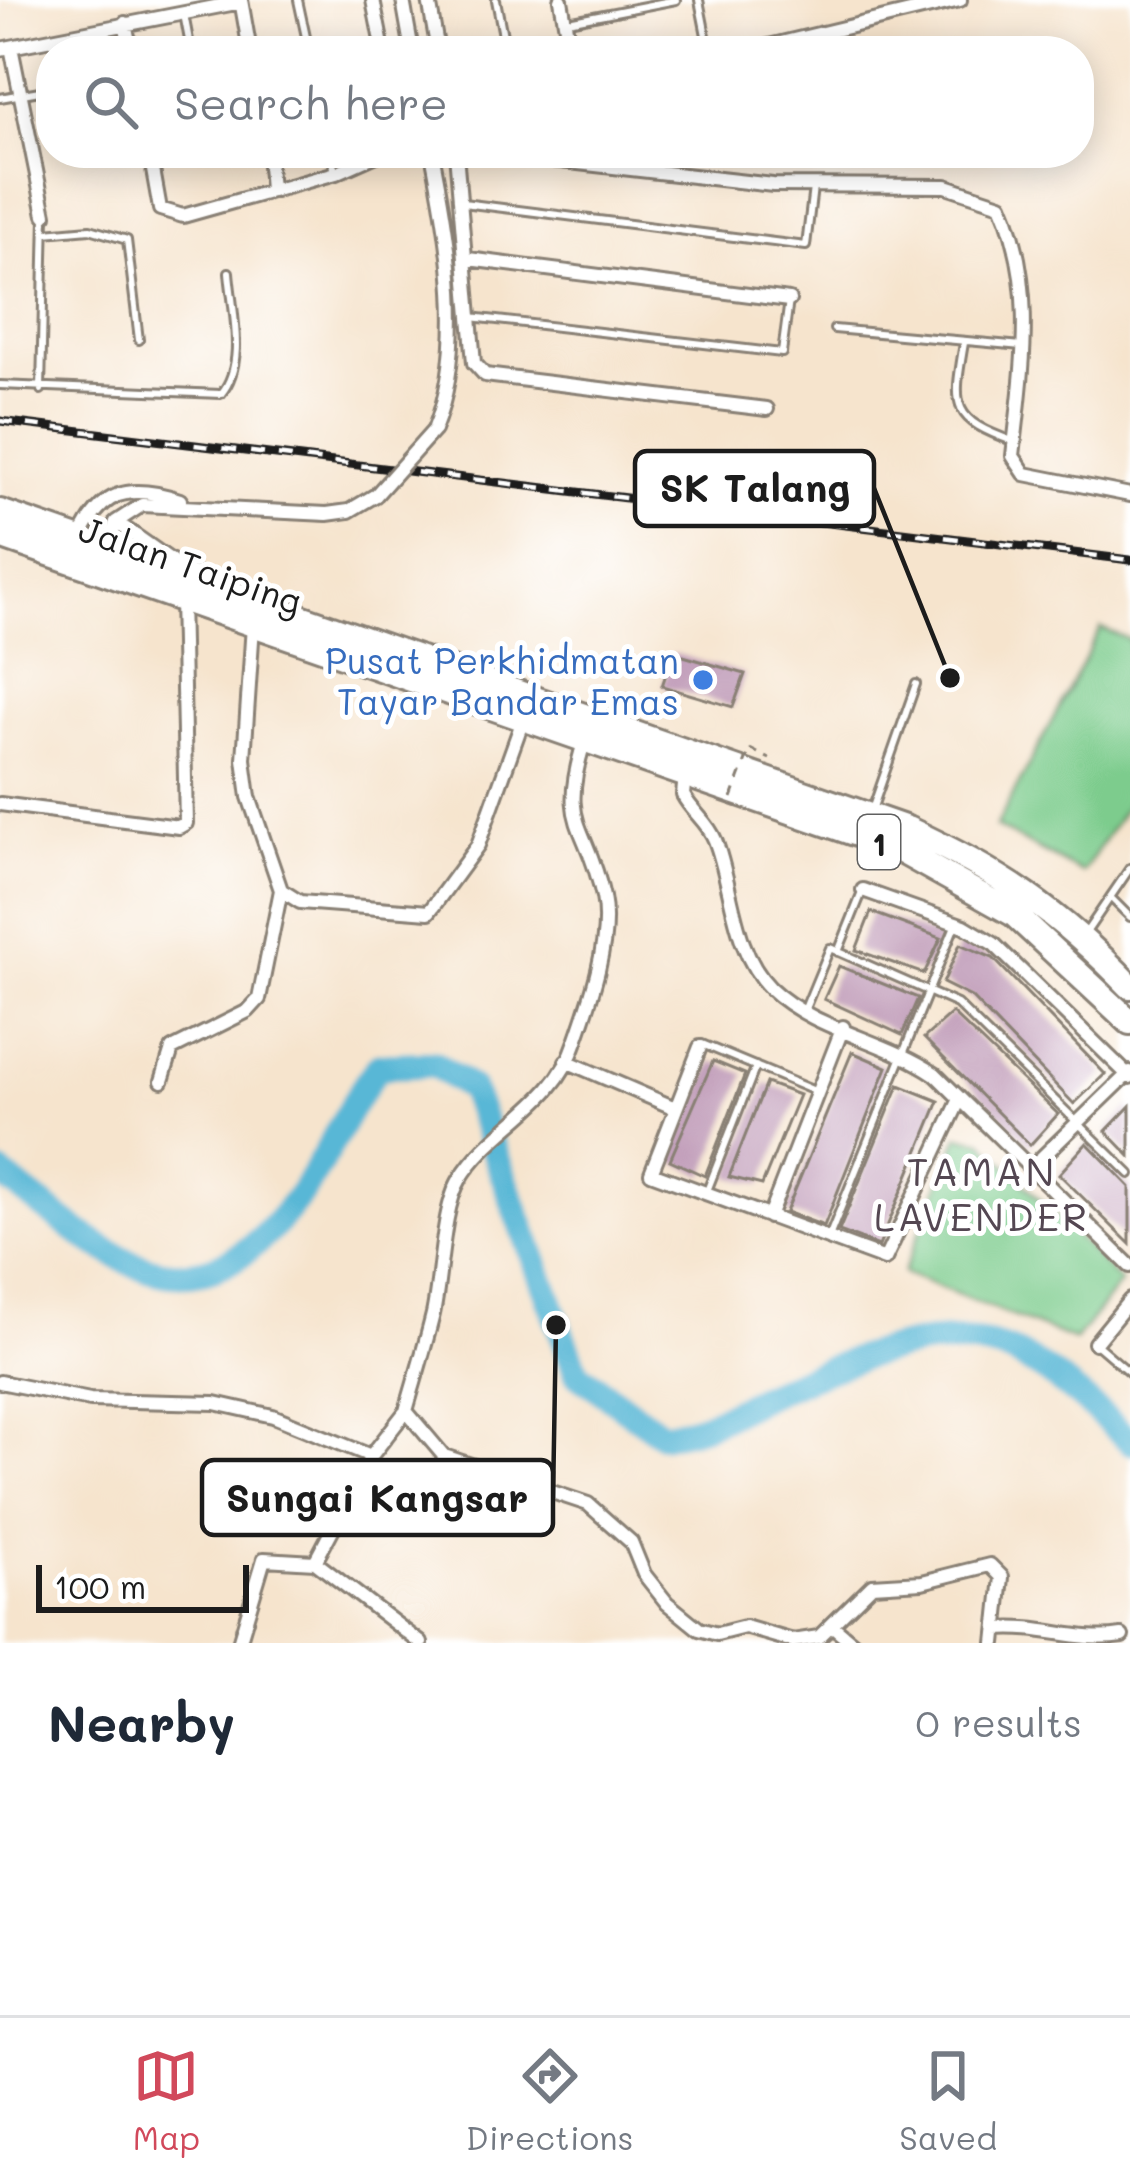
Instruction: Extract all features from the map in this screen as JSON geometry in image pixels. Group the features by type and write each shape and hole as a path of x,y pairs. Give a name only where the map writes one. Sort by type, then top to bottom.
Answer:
{"highway":[{"name":"Jalan Taiping","path":"0,512 102,560 980,863 1037,898 1130,986"},
{"name":"Jalan Taiping","path":"0,536 75,550"},
{"name":"Jalan Taiping","path":"187,589 253,624 524,717 589,728 685,774 866,826 1014,914 1130,1022"}],"street":[{"path":"373,0 380,36"},
{"path":"403,0 409,36"},
{"path":"429,0 435,36"},
{"path":"561,0 568,36"},
{"path":"898,0 902,16"},
{"path":"814,36 960,0"},
{"path":"63,36 241,1 247,36"},
{"path":"125,23 128,36"},
{"path":"36,42 6,48 22,94 36,168"},
{"path":"36,168 45,215"},
{"path":"153,168 160,209 183,217 347,168"},
{"path":"270,168 272,190"},
{"path":"102,560 116,522 142,505 327,514 349,511 376,495 434,430 444,406 450,344 449,256 434,168"},
{"path":"458,168 474,363 484,375 767,409"},
{"path":"636,168 813,186 946,186 1001,204 1021,261 1024,346 1013,456 1025,474 1130,495"},
{"path":"468,259 789,300"},
{"path":"75,550 91,513 122,493 150,490 194,505"},
{"path":"0,804 179,827 187,823 187,589 170,556 116,522"},
{"path":"162,1081 172,1049 248,1011 259,999 281,890 254,814 244,759 253,624"},
{"path":"281,890 300,902 429,912 478,845 524,717"},
{"path":"315,1562 371,1456 406,1412 432,1316 456,1186 471,1161 522,1120 552,1088 575,1045 604,931 604,900 573,820 572,793 589,728"},
{"path":"685,774 683,795 718,847 731,907 769,987 804,1011 904,1053 960,1099 1130,1266"},
{"path":"863,890 956,923 1018,963 1129,1074 1031,1168"},
{"path":"769,1217 843,1028"},
{"path":"700,1047 651,1173 828,1240 890,1258 960,1099"},
{"path":"566,1061 675,1108"},
{"path":"1095,1343 1130,1300"},
{"path":"0,1382 89,1400 214,1403 273,1416 371,1456"},
{"path":"406,1412 444,1456 588,1504 631,1542 644,1574 667,1603 699,1629 717,1634 745,1627 794,1641 834,1627 872,1585 922,1582 990,1565 1002,1577 996,1636 1042,1627 1087,1640 1122,1636"},
{"path":"239,1643 264,1558 315,1562 421,1643"},
{"path":"834,1627 853,1643"}],"lane":[{"path":"298,0 306,36"},
{"path":"496,0 503,36"},
{"path":"565,21 676,0"},
{"path":"699,0 706,36"},
{"path":"184,14 188,36"},
{"path":"0,98 36,92"},
{"path":"335,168 336,173"},
{"path":"463,202 806,246 813,186"},
{"path":"41,390 45,215"},
{"path":"45,233 91,229 127,239 139,340"},
{"path":"0,385 221,394 233,380 229,272"},
{"path":"471,317 782,353 789,300"},
{"path":"834,329 1024,346"},
{"path":"964,344 955,396 958,408 965,420 1015,442"},
{"path":"866,826 916,684"},
{"path":"1083,937 1130,868"},
{"path":"838,952 863,890"},
{"path":"1110,897 1130,917"},
{"path":"828,1240 956,923"},
{"path":"804,1011 830,948 957,1004 1130,1174"},
{"path":"700,1047 818,1092"},
{"path":"706,1192 756,1066"},
{"path":"1095,1343 1130,1372"}],"path":[{"path":"732,798 750,749 779,764"}],"green space":[{"path":"1101,628 1130,640 1130,800 1083,873 996,827"},
{"path":"959,1136 983,1141 1121,1282 1075,1341 903,1273"}],"building":[{"name":"Pusat Perkhidmatan Tayar Bandar Emas","path":"673,653 745,674 733,707 662,686"},
{"path":"871,912 941,938 924,974 856,950"},
{"path":"960,944 993,958 1105,1074 1074,1104 971,997 943,983"},
{"path":"839,966 918,998 902,1035 824,999"},
{"path":"952,1013 1058,1114 1030,1145 924,1038"},
{"path":"852,1052 887,1067 824,1226 786,1212"},
{"path":"713,1061 745,1074 705,1176 670,1160"},
{"path":"766,1083 799,1095 762,1185 729,1177"},
{"path":"899,1085 939,1101 879,1246 839,1231"},
{"path":"1130,1106 1130,1156 1106,1131"},
{"path":"1087,1143 1130,1187 1130,1244 1059,1174"}],"waterway":[{"path":"0,1174 76,1231 148,1269 183,1274 220,1266 257,1242 296,1200 379,1066 434,1064 471,1089 577,1373 662,1434 708,1423 866,1356 966,1342 999,1348 1043,1369 1130,1441"}],"railway":[{"path":"0,421 1130,560"}],"place":[{"name":"SK Talang","path":"950,678"},
{"name":"Pusat Perkhidmatan Tayar Bandar Emas","path":"703,680"},
{"name":"Sungai Kangsar","path":"556,1325"}],"district":[{"name":"TAMAN LAVENDER","path":"982,1192"}]}
